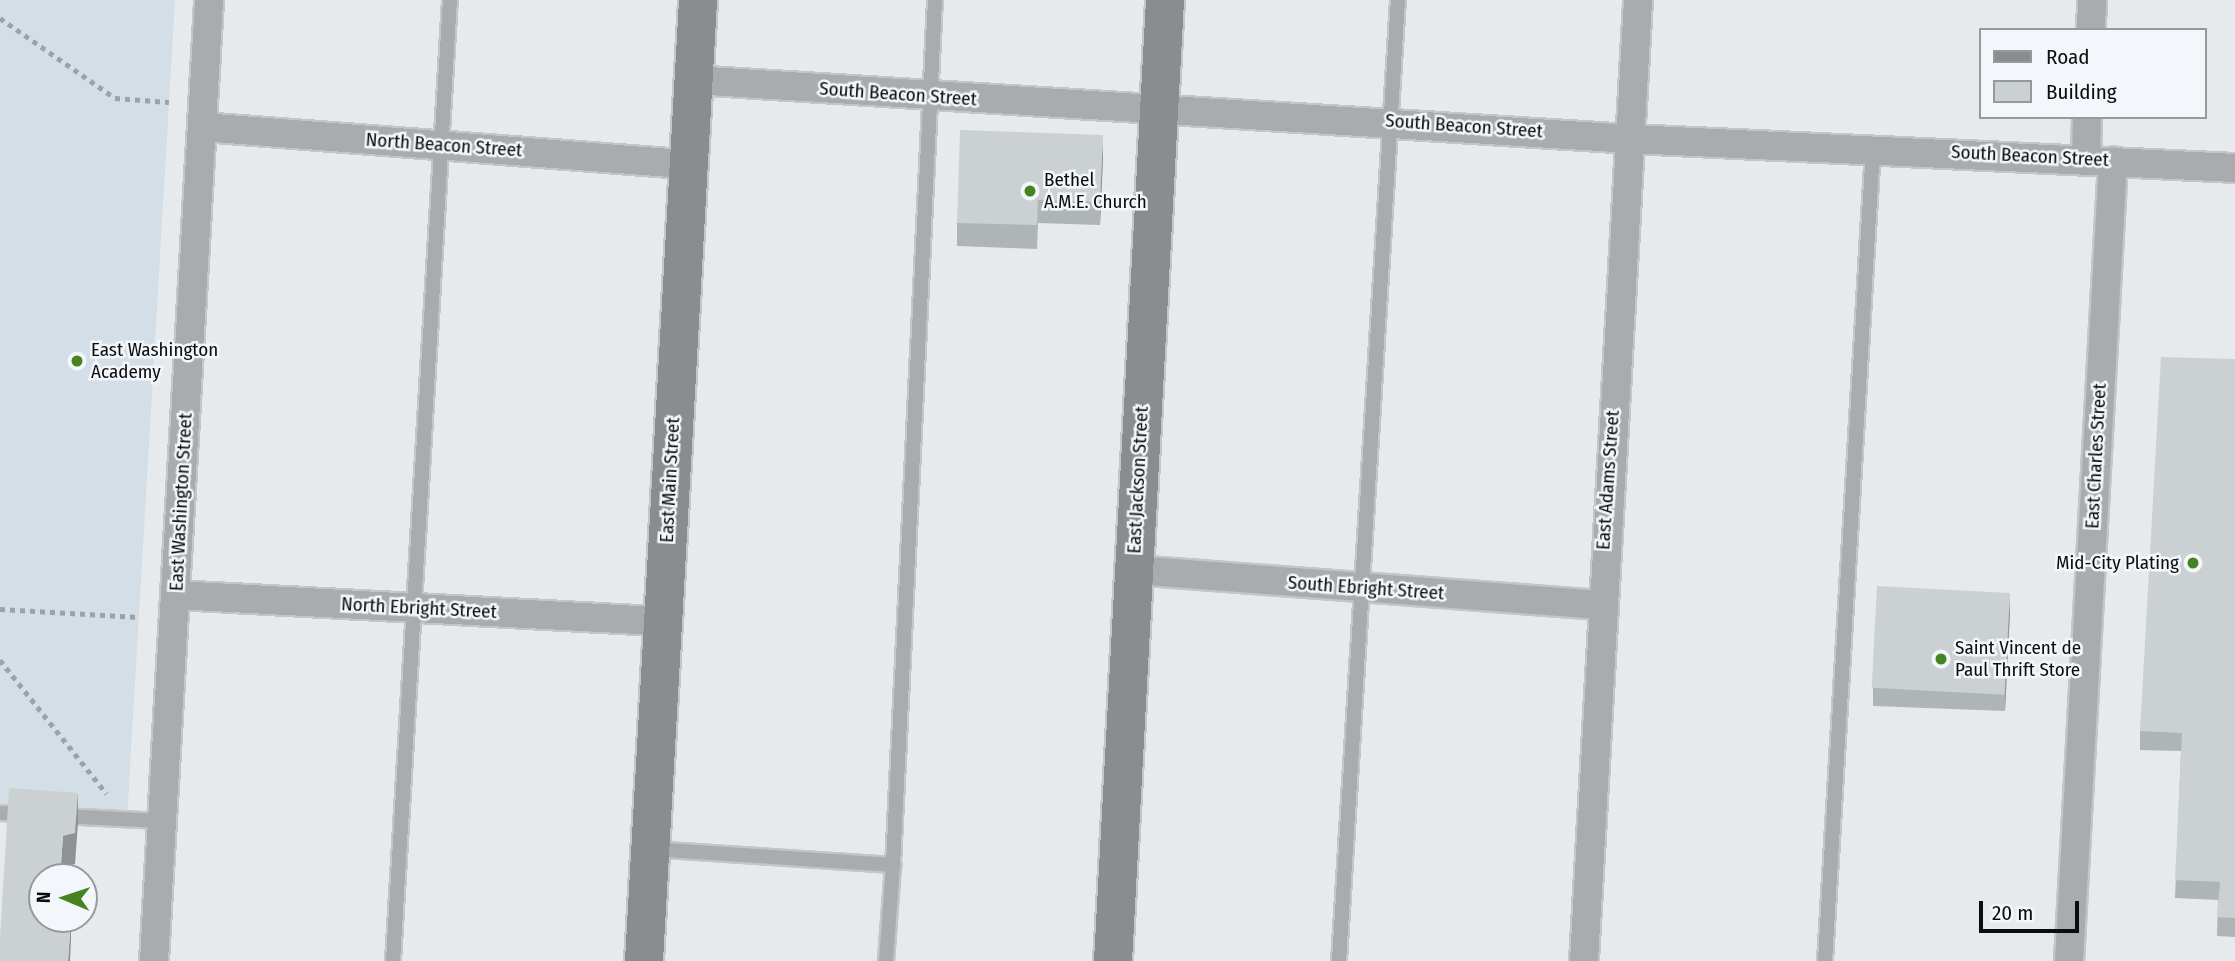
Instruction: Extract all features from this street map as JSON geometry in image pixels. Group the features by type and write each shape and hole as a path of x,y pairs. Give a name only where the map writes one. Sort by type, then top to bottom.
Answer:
{"main road":[{"name":"East Main Street","path":"644,961 686,164 698,0"},
{"name":"East Jackson Street","path":"1112,961 1165,0"}],"street":[{"name":"East Washington Street","path":"153,961 209,0"},
{"name":"East Adams Street","path":"1584,961 1600,605 1639,0"},
{"path":"2091,28 2092,0"},
{"name":"South Beacon Street","path":"693,80 930,98 1159,107 1632,139 1873,148 2235,168"},
{"name":"East Charles Street","path":"2069,961 2099,160 2088,119"},
{"name":"North Beacon Street","path":"202,127 686,164"},
{"name":"South Ebright Street","path":"1133,570 1600,605"},
{"name":"North Ebright Street","path":"176,596 662,621"}],"lane":[{"path":"393,961 418,608 440,145 450,0"},
{"path":"886,961 893,865 935,0"},
{"path":"1339,961 1365,589 1398,0"},
{"path":"1825,961 1873,148"},
{"path":"0,813 161,821"},
{"path":"649,848 893,865"}],"path":[{"path":"0,18 115,97 169,102"},
{"path":"0,609 138,617"},
{"path":"0,660 127,820"}],"shaded area":[{"name":"East Washington Academy","path":"0,0 175,0 127,819 0,813"}],"building":[{"name":"Bethel A.M.E. Church","path":"960,130 1103,135 1100,202 1038,200 1037,225 957,223"},
{"name":"Mid-City Plating","path":"2161,357 2235,359 2235,918 2217,917 2220,882 2175,880 2182,733 2140,731"},
{"name":"Saint Vincent de Paul Thrift Store","path":"1877,586 2010,593 2004,695 1872,688"},
{"path":"9,788 78,793 75,833 63,836 61,863 28,863 28,933 70,933 68,961 0,961"}],"place":[{"name":"Bethel A.M.E. Church","path":"1030,191"},
{"name":"East Washington Academy","path":"77,361"},
{"name":"Mid-City Plating","path":"2193,563"},
{"name":"Saint Vincent de Paul Thrift Store","path":"1941,659"}]}
